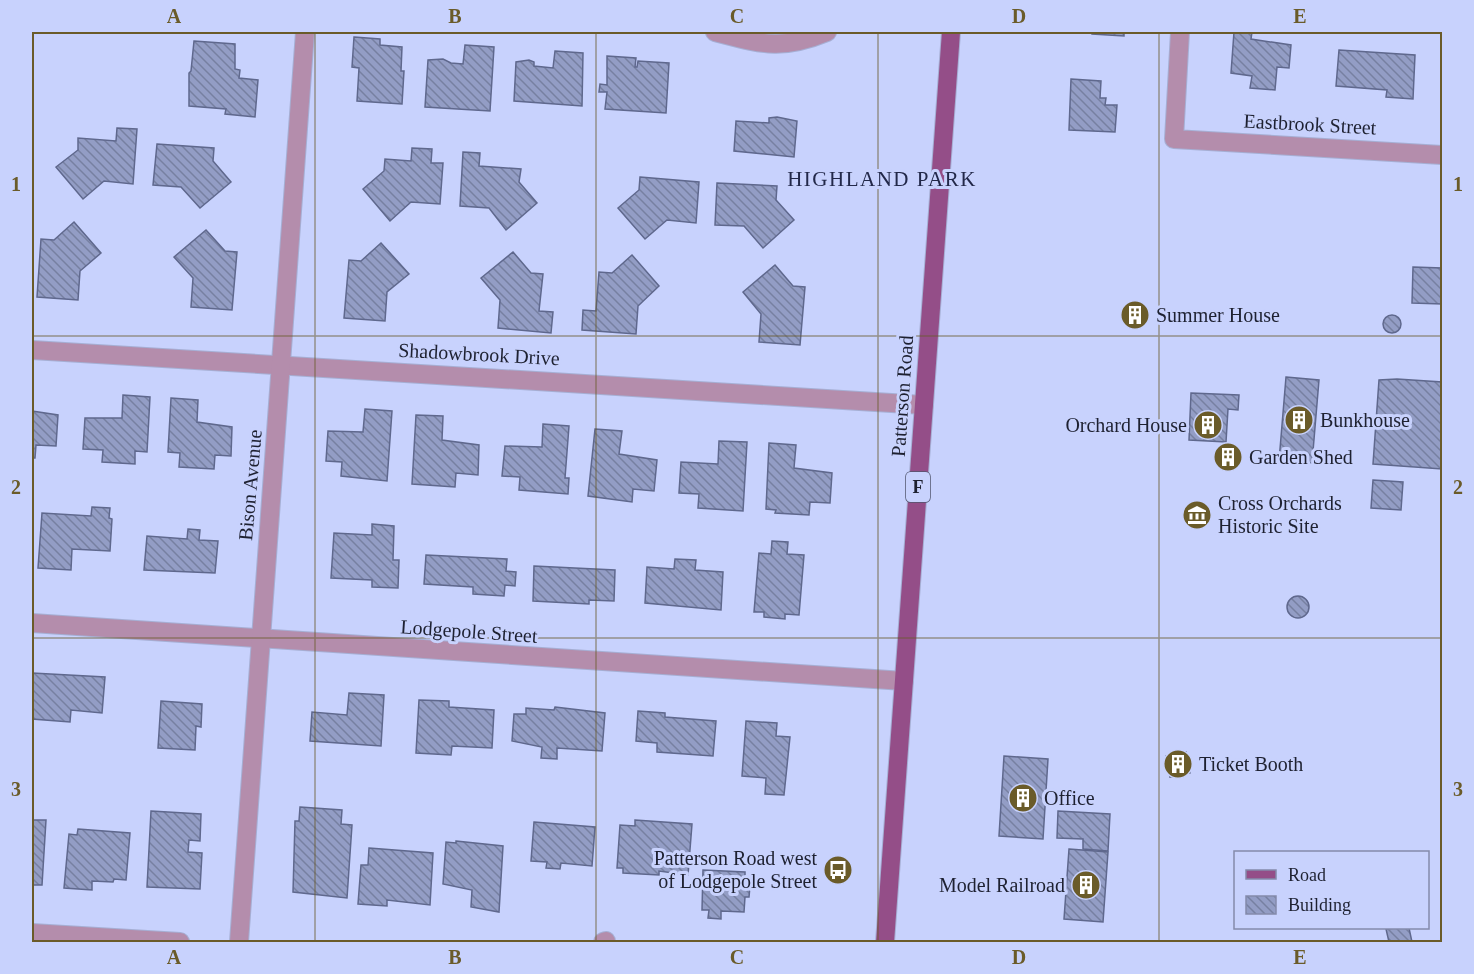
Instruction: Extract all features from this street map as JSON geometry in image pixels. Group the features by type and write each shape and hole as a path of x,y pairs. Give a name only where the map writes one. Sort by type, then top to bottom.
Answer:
{"main road":[{"name":"Patterson Road","path":"885,942 951,32"}],"street":[{"name":"Bison Avenue","path":"239,942 255,743 260,637 283,365 305,32"},
{"path":"716,32 762,44 800,43 827,32"},
{"name":"Eastbrook Street","path":"1180,32 1174,139 1443,155"},
{"name":"Shadowbrook Drive","path":"32,350 924,405"},
{"name":"Lodgepole Street","path":"32,623 260,637 497,656 904,681"},
{"path":"32,933 180,942"}],"building":[{"path":"1092,32 1124,32 1124,36 1092,34"},
{"path":"1234,32 1252,32 1251,39 1291,45 1289,68 1277,67 1275,90 1250,88 1252,76 1231,73"},
{"path":"354,37 380,39 380,45 402,47 401,71 404,71 402,104 357,101 359,68 352,67"},
{"path":"194,41 235,44 235,69 240,70 239,78 258,80 255,117 225,114 226,109 189,106 189,73"},
{"path":"465,45 494,47 490,111 425,107 428,60 443,59 451,63 463,64"},
{"path":"1339,50 1415,55 1413,99 1386,97 1387,90 1336,86"},
{"path":"555,51 583,53 582,106 514,101 516,62 529,60 534,62 534,66 553,68"},
{"path":"607,56 636,58 635,67 638,61 669,63 666,113 605,109 607,92 599,92 600,84 607,85"},
{"path":"1071,79 1101,81 1100,98 1106,98 1105,105 1117,105 1115,132 1069,130"},
{"path":"777,117 797,121 794,157 734,151 736,121 769,123 769,118"},
{"path":"117,128 137,129 133,184 104,181 83,199 56,167 78,150 78,138 116,141"},
{"path":"157,144 214,148 213,161 231,182 200,208 181,187 153,185"},
{"path":"412,148 432,149 431,163 443,163 440,204 411,202 390,221 363,189 384,171 385,159 411,161"},
{"path":"463,152 480,153 479,166 521,169 519,182 537,203 506,230 489,208 460,206"},
{"path":"640,177 699,182 696,223 667,220 645,239 618,208 639,190"},
{"path":"717,183 777,186 776,200 794,220 763,248 744,226 715,225"},
{"path":"74,222 101,253 80,271 78,300 37,297 41,239 54,240"},
{"path":"206,230 225,251 237,252 232,310 191,307 193,278 174,257"},
{"path":"381,243 409,274 387,292 385,321 344,318 349,260 361,261"},
{"path":"513,252 531,273 543,274 539,311 553,312 551,333 498,328 500,300 481,278"},
{"path":"632,255 659,286 638,306 636,334 582,330 583,310 596,311 599,272 612,273"},
{"path":"775,265 793,286 805,287 800,345 759,342 761,314 743,292"},
{"path":"1413,267 1442,268 1442,304 1412,303"},
{"name":"Summer House","path":"1131,307 1141,308 1145,316 1140,324 1130,323 1126,315"},
{"path":"1388,315 1396,315 1401,320 1399,331 1388,333 1383,328 1383,320"},
{"name":"Bunkhouse","path":"1286,377 1319,380 1312,463 1279,461"},
{"path":"1379,380 1442,382 1442,469 1373,464"},
{"name":"Orchard House","path":"1191,393 1239,395 1238,410 1228,409 1226,442 1189,440"},
{"path":"123,395 150,397 147,452 135,451 135,464 102,462 103,450 83,449 85,418 122,418"},
{"path":"171,398 198,400 197,422 232,427 231,456 215,455 214,469 179,467 180,453 168,452"},
{"path":"365,409 392,411 387,481 341,476 342,462 326,461 328,431 363,432"},
{"path":"32,411 58,415 56,446 36,445 35,458 32,458"},
{"path":"416,415 443,416 442,440 479,445 478,475 456,473 455,487 412,484"},
{"path":"543,424 569,426 565,478 569,478 568,494 519,490 520,477 502,476 505,446 542,447"},
{"path":"595,429 622,431 619,454 657,460 654,491 633,489 632,502 588,496"},
{"path":"719,441 747,442 743,511 698,508 699,494 679,493 681,462 718,464"},
{"path":"769,443 796,445 794,468 832,473 830,503 810,502 809,515 775,513 776,510 766,509"},
{"name":"Garden Shed","path":"1218,449 1238,450 1238,466 1217,465"},
{"path":"1373,480 1403,482 1401,510 1371,508"},
{"path":"92,507 110,508 109,518 112,519 110,551 72,549 71,570 38,568 42,513 91,516"},
{"path":"372,524 394,526 393,560 399,560 398,588 372,587 372,580 331,578 334,533 372,535"},
{"path":"188,529 200,530 199,540 218,541 215,573 144,570 147,536 187,539"},
{"path":"772,541 788,542 787,554 804,555 799,615 785,614 785,619 764,617 764,612 754,612 759,553 771,554"},
{"path":"426,555 507,559 506,571 516,572 515,586 505,585 504,596 473,594 473,587 424,584"},
{"path":"675,559 696,560 695,570 723,572 721,610 645,603 647,567 674,569"},
{"path":"534,566 615,570 614,601 589,600 589,604 533,601"},
{"path":"1294,596 1302,596 1309,603 1309,611 1302,618 1294,618 1287,611 1287,603"},
{"path":"32,673 105,677 102,713 71,710 70,722 32,719"},
{"path":"349,693 384,695 381,746 310,741 312,712 347,715"},
{"path":"419,700 449,701 449,707 494,710 492,748 452,746 451,755 416,753"},
{"path":"161,701 202,704 201,727 196,726 195,750 158,748"},
{"path":"555,707 605,713 602,751 557,748 557,759 541,758 542,747 512,741 514,714 526,714 526,708 554,710"},
{"path":"638,711 665,713 665,717 716,721 713,756 657,752 657,743 636,741"},
{"path":"746,721 777,723 776,736 790,737 784,795 765,794 766,778 742,776"},
{"name":"Ticket Booth","path":"1186,752 1190,773 1170,777 1166,756"},
{"name":"Office","path":"1004,756 1048,759 1043,839 999,836"},
{"path":"300,807 342,810 341,824 352,825 347,898 293,892 295,821 299,821"},
{"path":"151,811 201,814 200,841 189,840 188,852 202,853 200,889 147,887"},
{"path":"1058,811 1110,814 1108,851 1083,849 1083,839 1057,838"},
{"path":"32,820 46,820 42,885 32,885"},
{"path":"635,820 692,824 688,875 659,871 659,875 623,873 623,868 617,868 620,825 635,826"},
{"path":"534,822 595,827 592,866 561,863 560,869 546,868 547,862 531,861"},
{"path":"78,829 130,833 126,880 92,881 92,890 64,888 69,834 77,835"},
{"path":"456,841 503,846 499,912 471,907 472,890 443,884 446,842 456,843"},
{"path":"369,848 433,853 430,905 387,900 387,906 358,904 361,865 368,865"},
{"name":"Model Railroad","path":"1069,849 1108,852 1103,922 1064,919"},
{"path":"703,870 745,872 745,886 750,886 749,897 745,897 744,912 721,911 721,919 708,918 709,910 702,910"},
{"path":"1386,929 1409,929 1412,942 1389,942"}],"place":[{"name":"Summer House","path":"1135,315"},
{"name":"Bunkhouse","path":"1299,420"},
{"name":"Orchard House","path":"1208,425"},
{"name":"Garden Shed","path":"1228,457"},
{"name":"Cross Orchards Historic Site","path":"1197,515"},
{"name":"Ticket Booth","path":"1178,764"},
{"name":"Office","path":"1023,798"},
{"name":"Patterson Road west of Lodgepole Street","path":"838,870"},
{"name":"Model Railroad","path":"1086,885"}],"district":[{"name":"HIGHLAND PARK","path":"882,179"}]}
